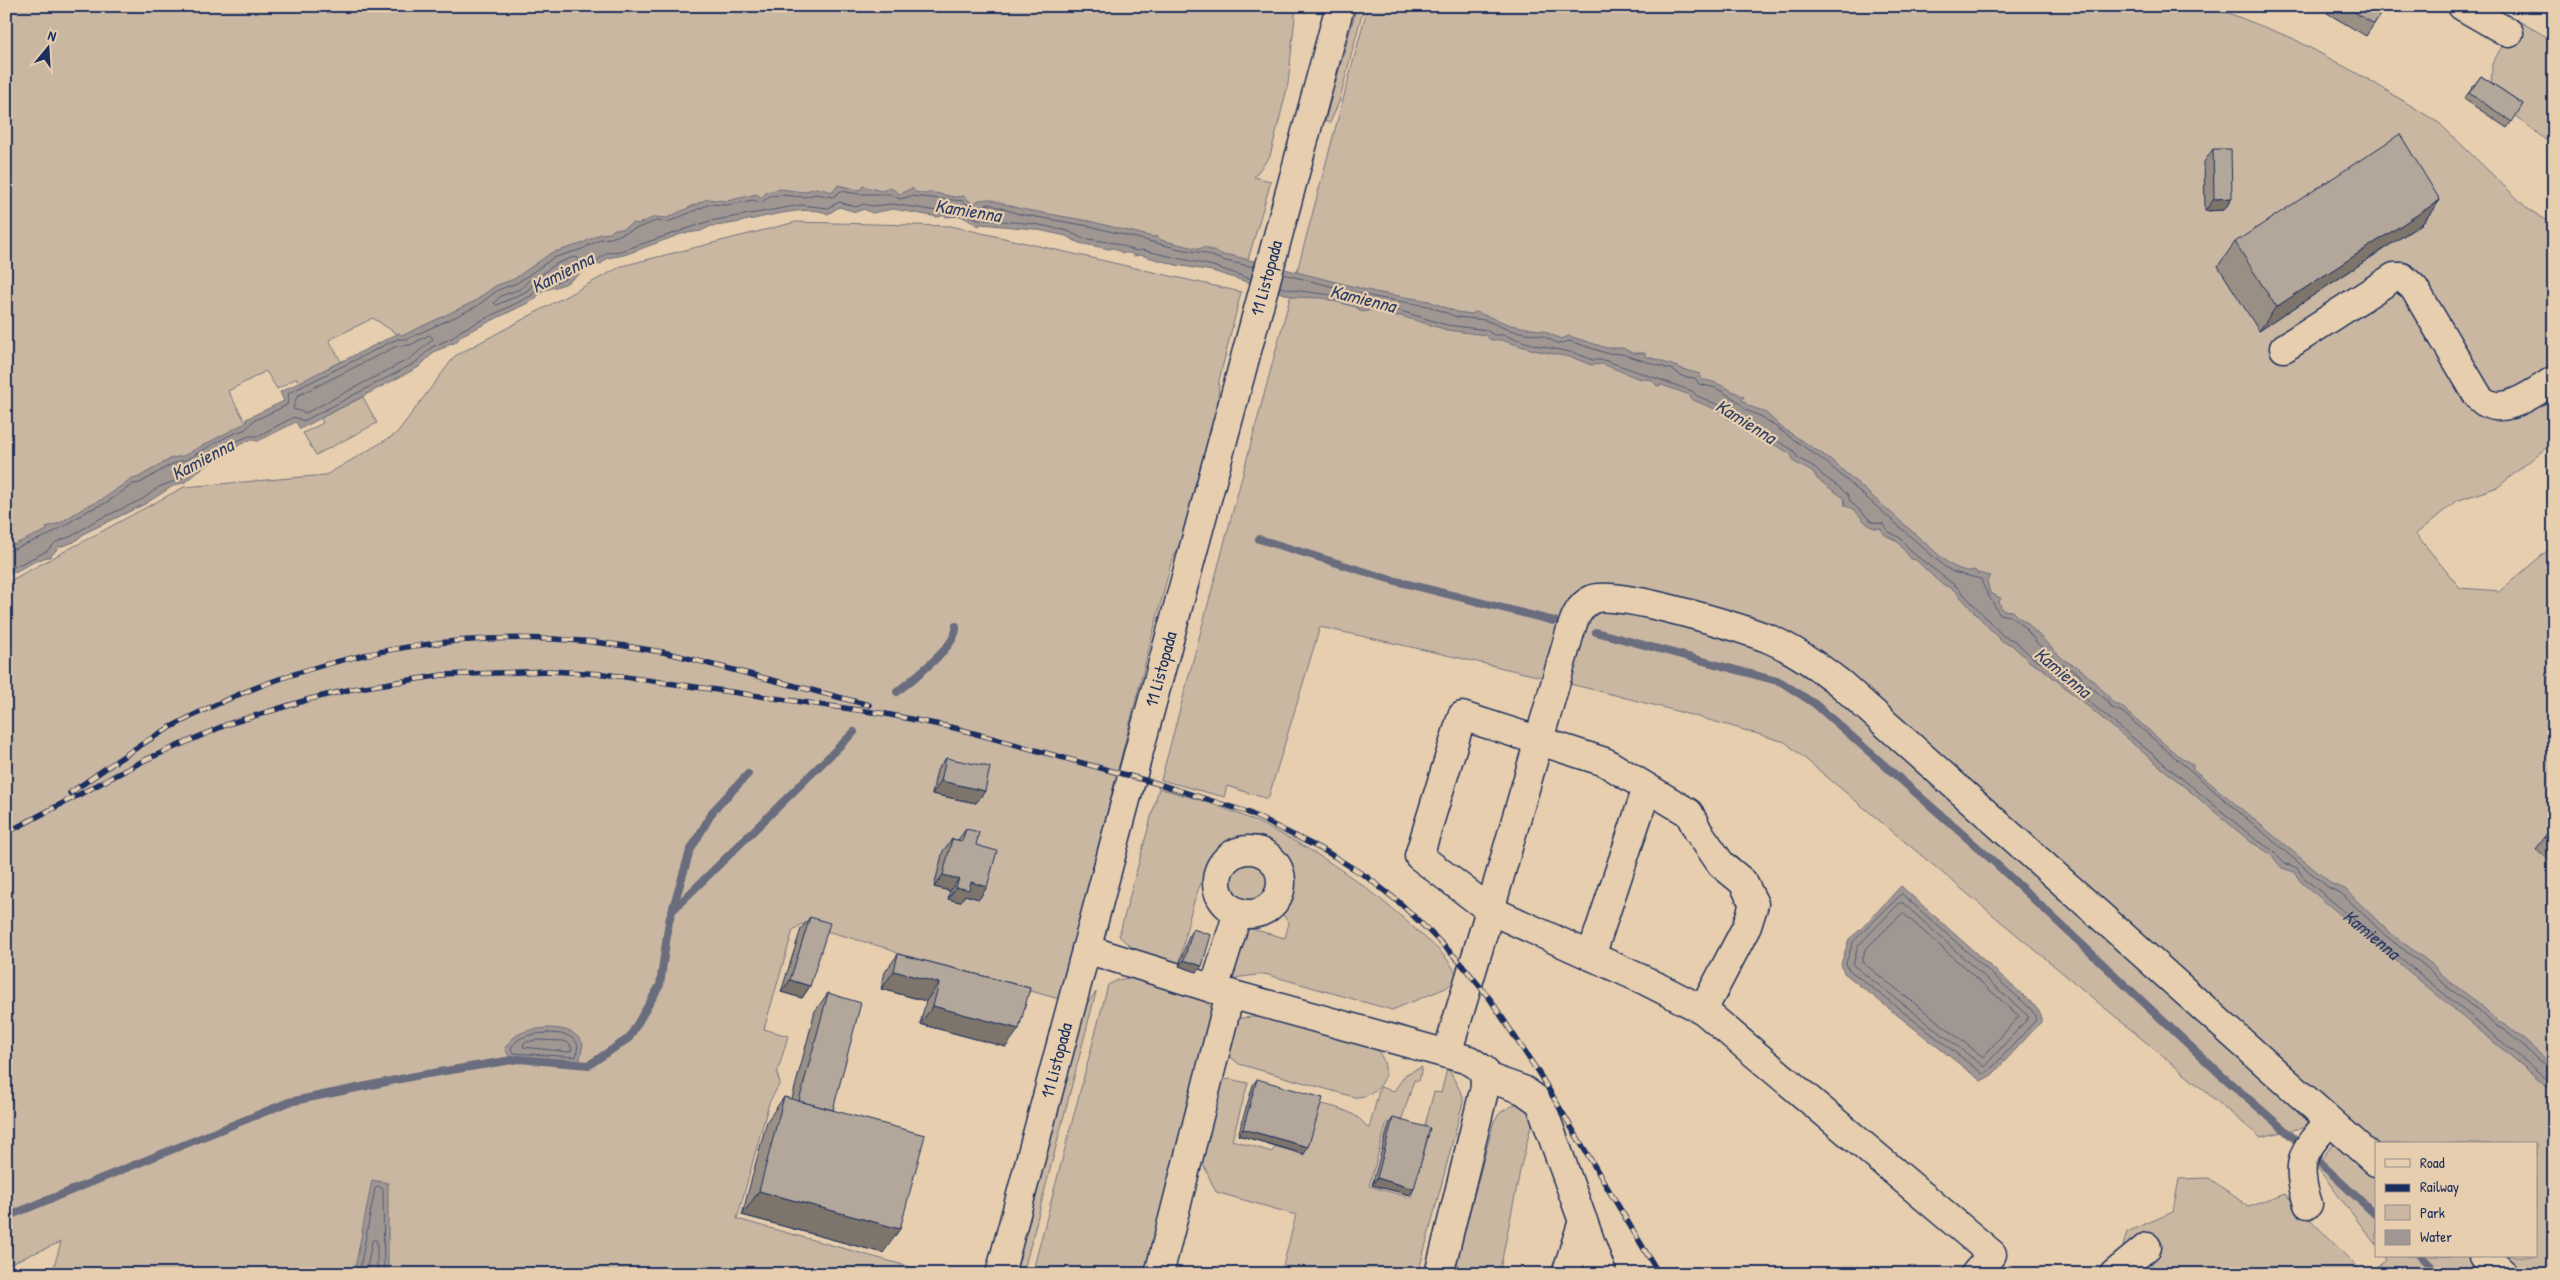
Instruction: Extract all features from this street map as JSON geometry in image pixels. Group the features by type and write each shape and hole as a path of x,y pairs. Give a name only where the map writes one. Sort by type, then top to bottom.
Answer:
{"street":[{"name":"11 Listopada","path":"1324,64 1330,6"},
{"name":"11 Listopada","path":"1000,1274 1340,6"},
{"path":"2462,6 2509,33"},
{"path":"2284,348 2394,277 2402,277 2414,288 2481,400 2492,406 2505,406 2546,385"},
{"path":"1448,1054 1575,618 1582,607 1592,599 1605,597 1626,598 1767,638 1818,666 1841,684 2375,1161"},
{"path":"1703,1010 1747,926 1754,904 1743,882 1721,864 1698,831 1689,813 1604,762 1462,716 1419,856 1490,910 1703,1010 1992,1254 1975,1274"},
{"path":"1591,956 1647,788"},
{"path":"1159,1274 1238,912"},
{"path":"1086,949 1222,991 1478,1064 1484,1070 1486,1077 1439,1274"},
{"path":"1486,1077 1523,1090 1540,1102 1602,1274"},
{"path":"2308,1204 2300,1173 2304,1153 2313,1138 2330,1122"},
{"path":"1566,1274 1583,1221"},
{"path":"2114,1274 2148,1247"},
{"path":"2486,1258 2504,1274"}],"green space":[{"path":"6,6 1296,6 1288,84 1279,121 1270,156 1254,177 1271,181 1247,263 845,193 601,238 420,336 400,336 373,318 329,340 341,361 299,383 297,378 277,389 266,371 228,391 246,423 150,477 6,553"},
{"path":"1357,6 1364,6 1339,102 1330,123 1325,121"},
{"path":"1368,6 2213,7 2292,38 2371,81 2439,123 2528,209 2554,225 2554,441 2498,487 2456,501 2416,534 2460,588 2500,591 2554,545 2554,1274 2504,1274 2486,1258 2538,1258 2538,1142 2375,1142 2375,1161 2330,1122 2260,1137 1785,742 1612,694 1320,627 1268,799 1227,786 1224,797 1161,780"},
{"path":"2517,20 2554,41 2554,147 2491,95 2492,64"},
{"path":"796,222 951,226 1241,292 1219,380 1218,402 1190,522 1171,563 1059,999 1031,991 1014,1006 886,948 802,924 793,930 764,1029 788,1036 777,1074 780,1083 769,1103 737,1219 936,1274 52,1274 61,1242 6,1265 6,583 184,487 326,475 396,434 455,356 622,266"},
{"path":"363,397 377,423 316,455 303,433 323,423 321,418"},
{"path":"1159,788 1211,803 1245,817 1297,842 1322,857 1369,890 1427,939 1450,963 1458,978 1446,988 1392,1010 1265,974 1233,978 1248,928 1285,938 1289,922 1281,913 1288,899 1290,868 1273,850 1263,844 1250,842 1233,845 1219,855 1207,871 1198,889 1186,931 1179,966 1147,955 1132,947 1119,936"},
{"path":"1247,861 1255,861 1262,864 1268,870 1271,881 1268,892 1262,898 1255,901 1247,901 1240,898 1234,892 1231,885 1231,877 1234,870 1240,864"},
{"path":"1133,977 1202,998 1211,1008 1216,1020 1151,1274 1032,1274 1108,985 1118,980"},
{"path":"1096,992 1023,1274 1014,1274 1084,1007"},
{"path":"1241,1018 1273,1018 1370,1044 1383,1060 1384,1078 1380,1086 1374,1092 1365,1096 1354,1097 1239,1064 1227,1054 1235,1022"},
{"path":"1422,1067 1419,1081 1414,1080 1400,1125 1387,1122 1369,1186 1411,1198 1429,1134 1423,1132 1434,1092 1441,1093 1447,1069 1449,1070 1463,1096 1463,1102 1418,1274 1281,1274 1296,1215 1216,1192 1198,1153 1219,1082 1229,1079 1248,1083 1232,1140 1272,1152 1275,1146 1304,1155 1319,1103 1353,1114 1369,1129 1380,1087 1394,1091 1406,1074"},
{"path":"1516,1104 1528,1104 1535,1110 1521,1166 1499,1274 1453,1274 1494,1121 1501,1112"},
{"path":"2338,1138 2375,1168 2375,1244 2316,1166"},
{"path":"2209,1178 2249,1207 2285,1194 2364,1274 2158,1274 2152,1265 2134,1260 2123,1246 2127,1232 2173,1212 2179,1179"},
{"path":"2475,1258 2493,1274 2369,1274 2387,1259"}],"water":[{"name":"Kamienna","path":"838,185 859,190 863,186 881,191 891,188 900,194 912,188 915,192 927,194 930,192 954,197 964,196 973,204 979,200 989,199 1021,209 1089,221 1155,236 1161,240 1199,249 1204,247 1226,256 1230,255 1375,292 1429,301 1457,312 1471,314 1476,312 1511,325 1544,331 1561,339 1569,336 1607,348 1623,348 1632,353 1645,353 1645,356 1700,374 1702,380 1707,380 1729,389 1744,397 1742,400 1749,406 1765,412 1781,427 1830,459 1948,563 1961,570 1975,570 1977,573 1991,576 1987,581 1990,593 2001,598 1999,601 2002,610 2013,611 2063,659 2083,671 2113,703 2121,706 2176,754 2193,765 2193,769 2332,884 2345,889 2389,932 2433,965 2441,975 2480,1004 2498,1022 2508,1026 2554,1066 2554,1092 2301,882 2294,872 2282,868 2269,853 2251,842 2044,670 2030,662 2012,645 2001,641 1954,590 1939,582 1916,560 1911,559 1897,541 1885,535 1880,528 1870,526 1855,511 1845,506 1844,498 1817,479 1814,473 1794,462 1791,454 1751,432 1745,425 1728,419 1724,413 1691,399 1690,395 1662,385 1657,386 1652,380 1637,378 1603,364 1591,365 1574,358 1534,350 1501,340 1491,340 1485,335 1447,330 1401,316 1391,316 1375,309 1363,312 1356,307 1322,298 1295,297 1212,271 1176,265 1141,255 1133,256 1131,253 1122,253 1114,248 1109,249 1079,243 1066,236 1034,229 981,224 979,226 961,216 946,217 945,215 938,217 893,209 872,213 864,209 856,212 839,207 828,214 804,210 711,226 701,231 681,234 624,255 607,258 601,264 591,266 565,284 542,291 534,300 462,335 455,343 448,344 446,347 435,351 419,367 300,429 296,422 258,441 250,440 239,445 198,471 185,482 173,486 145,504 85,533 74,542 59,547 50,557 46,557 6,576 6,548 47,530 46,527 60,523 87,506 103,499 132,478 137,478 172,458 183,456 247,422 246,419 284,401 280,392 399,333 401,335 406,334 475,301 495,286 514,279 551,253 581,244 600,234 610,233 614,229 623,229 633,223 638,224 655,217 667,218 707,199 727,201 757,194 761,198 767,192 780,189 803,192 816,188 833,192"},
{"path":"1901,886 2034,1005 2041,1014 2041,1022 1992,1075 1981,1081 1844,973 1841,964 1849,939 1861,929"},
{"path":"549,1028 569,1031 580,1039 583,1044 579,1064 511,1060 505,1048 513,1038 529,1030"},
{"path":"372,1180 388,1183 388,1274 354,1274"}],"building":[{"path":"2344,6 2385,6 2374,24"},
{"path":"2481,76 2523,104 2512,122 2469,93"},
{"path":"2400,134 2440,200 2276,307 2235,242"},
{"path":"2213,149 2231,149 2232,198 2214,199"},
{"path":"946,758 990,767 985,791 941,781"},
{"path":"2554,825 2554,844 2544,837"},
{"path":"966,829 979,832 976,845 997,851 987,887 971,882 969,890 956,887 959,879 943,875 952,839 962,841"},
{"path":"810,917 830,923 810,986 790,980"},
{"path":"1193,929 1211,935 1202,966 1184,960"},
{"path":"898,954 1030,988 1019,1029 933,1006 939,983 894,971"},
{"path":"828,993 861,1003 833,1110 799,1101"},
{"path":"1257,1079 1323,1098 1308,1147 1243,1129"},
{"path":"784,1097 925,1135 900,1229 759,1191"},
{"path":"1393,1118 1430,1128 1414,1189 1377,1178"}],"waterway":[{"path":"1259,539 1392,580 1554,621"},
{"path":"897,692 923,671 942,652 955,634 956,626"},
{"path":"1596,632 1781,682 1815,704 1992,860 2221,1075 2296,1140"},
{"path":"672,911 854,732"},
{"path":"6,1217 289,1102 415,1076 518,1059 589,1065 629,1038 660,985 669,921 690,851 713,811 748,774"},
{"path":"2316,1159 2375,1214"},
{"path":"2423,1258 2439,1274"}],"railway":[{"path":"70,793 134,749 173,726 229,699 288,676 347,659 408,647 470,640 532,638 594,642 656,651 869,705"},
{"path":"6,833 145,760 228,724 310,699 352,689 443,675 549,671 604,674 886,714 955,728 1159,784 1247,812 1327,852 1367,877 1400,903 1430,932 1460,962 1490,999 1540,1075 1659,1274"}]}
